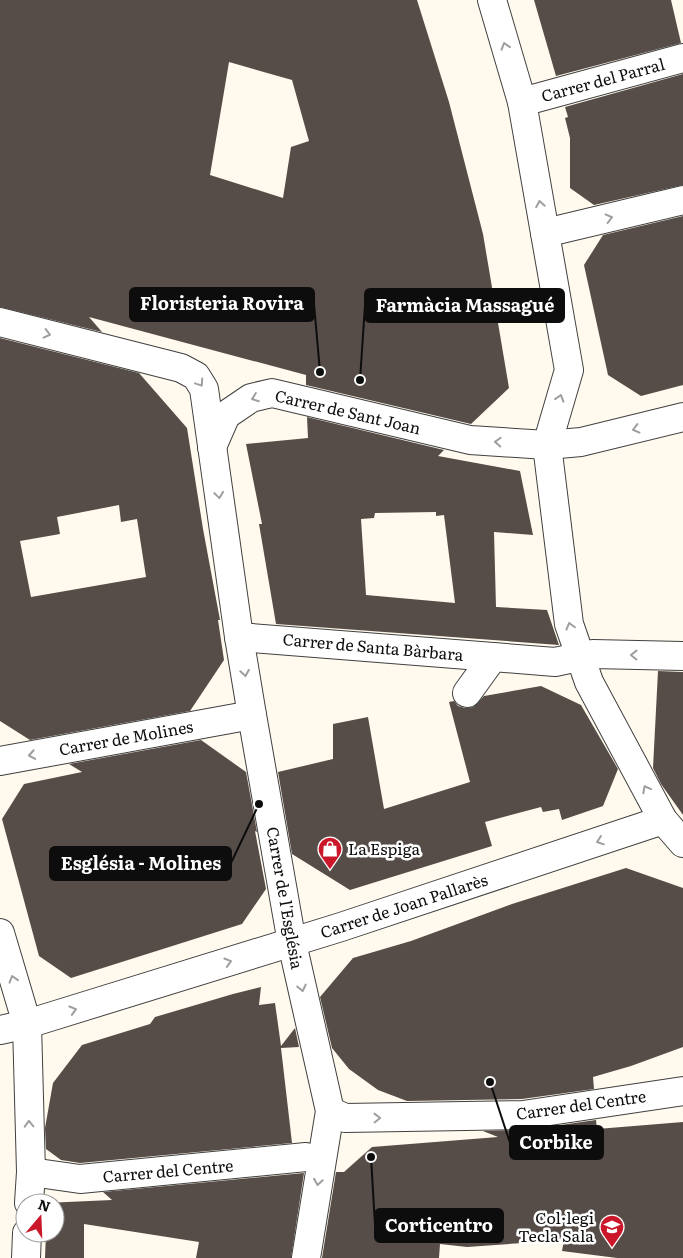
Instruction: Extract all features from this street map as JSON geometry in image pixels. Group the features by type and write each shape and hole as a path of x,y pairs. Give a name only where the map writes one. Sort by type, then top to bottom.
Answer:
{"street":[{"path":"492,0 522,102 569,370 547,445 568,624 589,682 663,820 683,843"},
{"name":"Carrer del Parral","path":"522,102 683,57 683,43"},
{"path":"545,233 683,200"},
{"path":"0,322 180,368 196,376 204,389 212,447"},
{"name":"Carrer de Sant Joan","path":"212,447 226,415 250,398 272,393 470,440 547,445 581,442 683,417"},
{"name":"Carrer de l'Església","path":"212,447 246,637 252,715 292,943 330,1111 306,1258"},
{"name":"Carrer de Santa Bàrbara","path":"246,637 555,662 593,654 683,656"},
{"name":"Carrer de Santa Bàrbara","path":"467,692 493,657"},
{"name":"Carrer de Molines","path":"0,761 252,715"},
{"name":"Carrer de Joan Pallarès","path":"0,1030 27,1024 292,943 663,820"},
{"path":"0,933 27,1024 31,1172 30,1193"},
{"name":"Carrer del Centre","path":"330,1111 345,1118 523,1115 683,1091"},
{"name":"Carrer del Centre","path":"31,1172 80,1179 306,1157"},
{"path":"26,1258 27,1243"}],"building":[{"path":"0,0 417,0 449,102 483,234 509,388 471,424 306,385 306,375 89,317 102,332 0,307","holes":["229,62 292,80 309,141 291,147 283,198 210,175"]},
{"path":"534,0 671,0 681,43 556,76"},
{"path":"683,74 683,185 594,205 570,188 570,138 565,118 568,117 565,107"},
{"path":"683,216 683,385 641,396 608,375 584,265 603,235"},
{"path":"0,338 139,373 187,428 220,620 218,620 224,660 190,711 30,740 0,721","holes":["119,505 121,522 137,519 146,577 31,597 20,541 60,534 57,517"]},
{"path":"307,417 444,450 438,456 520,471 533,535 494,532 496,607 547,610 559,645 276,624 259,524 262,524 246,444 308,438","holes":["436,512 436,516 444,515 455,603 366,595 361,519 374,518 375,513"]},
{"path":"658,671 683,672 683,815 661,784 653,768"},
{"path":"541,686 581,705 618,769 603,806 562,820 559,809 543,812 541,807 485,822 492,846 350,890 292,854 278,772 333,759 333,724 368,717 384,809 470,782 449,702 454,701 458,706 465,708 473,707 484,696"},
{"path":"201,740 246,772 266,889 242,924 71,978 39,956 2,819 24,784 82,772 69,764"},
{"path":"626,868 683,888 683,1047 631,1066 593,1077 594,1089 522,1099 407,1101 378,1090 349,1069 332,1048 320,997 353,958 411,941 512,904"},
{"path":"261,987 259,1005 275,1003 281,1046 295,1028 299,1047 281,1048 292,1143 80,1163 61,1160 46,1149 45,1128 53,1083 82,1045 150,1024 155,1017"},
{"path":"596,1120 597,1129 683,1122 683,1258 617,1258 562,1251 564,1240 467,1247 440,1244 439,1258 322,1258 336,1172 344,1172 372,1147 498,1137 483,1131 525,1130"},
{"path":"304,1173 291,1258 196,1258 199,1242 84,1224 84,1258 45,1258 46,1243 65,1243 65,1202 112,1200 103,1192"}],"place":[{"name":"Floristeria Rovira","path":"320,372"},
{"name":"Farmàcia Massagué","path":"360,380"},
{"name":"Església - Molines","path":"259,804"},
{"name":"La Espiga","path":"330,870"},
{"name":"Corbike","path":"490,1082"},
{"name":"Corticentro","path":"371,1157"},
{"name":"Col·legi Tecla Sala","path":"612,1248"}]}
